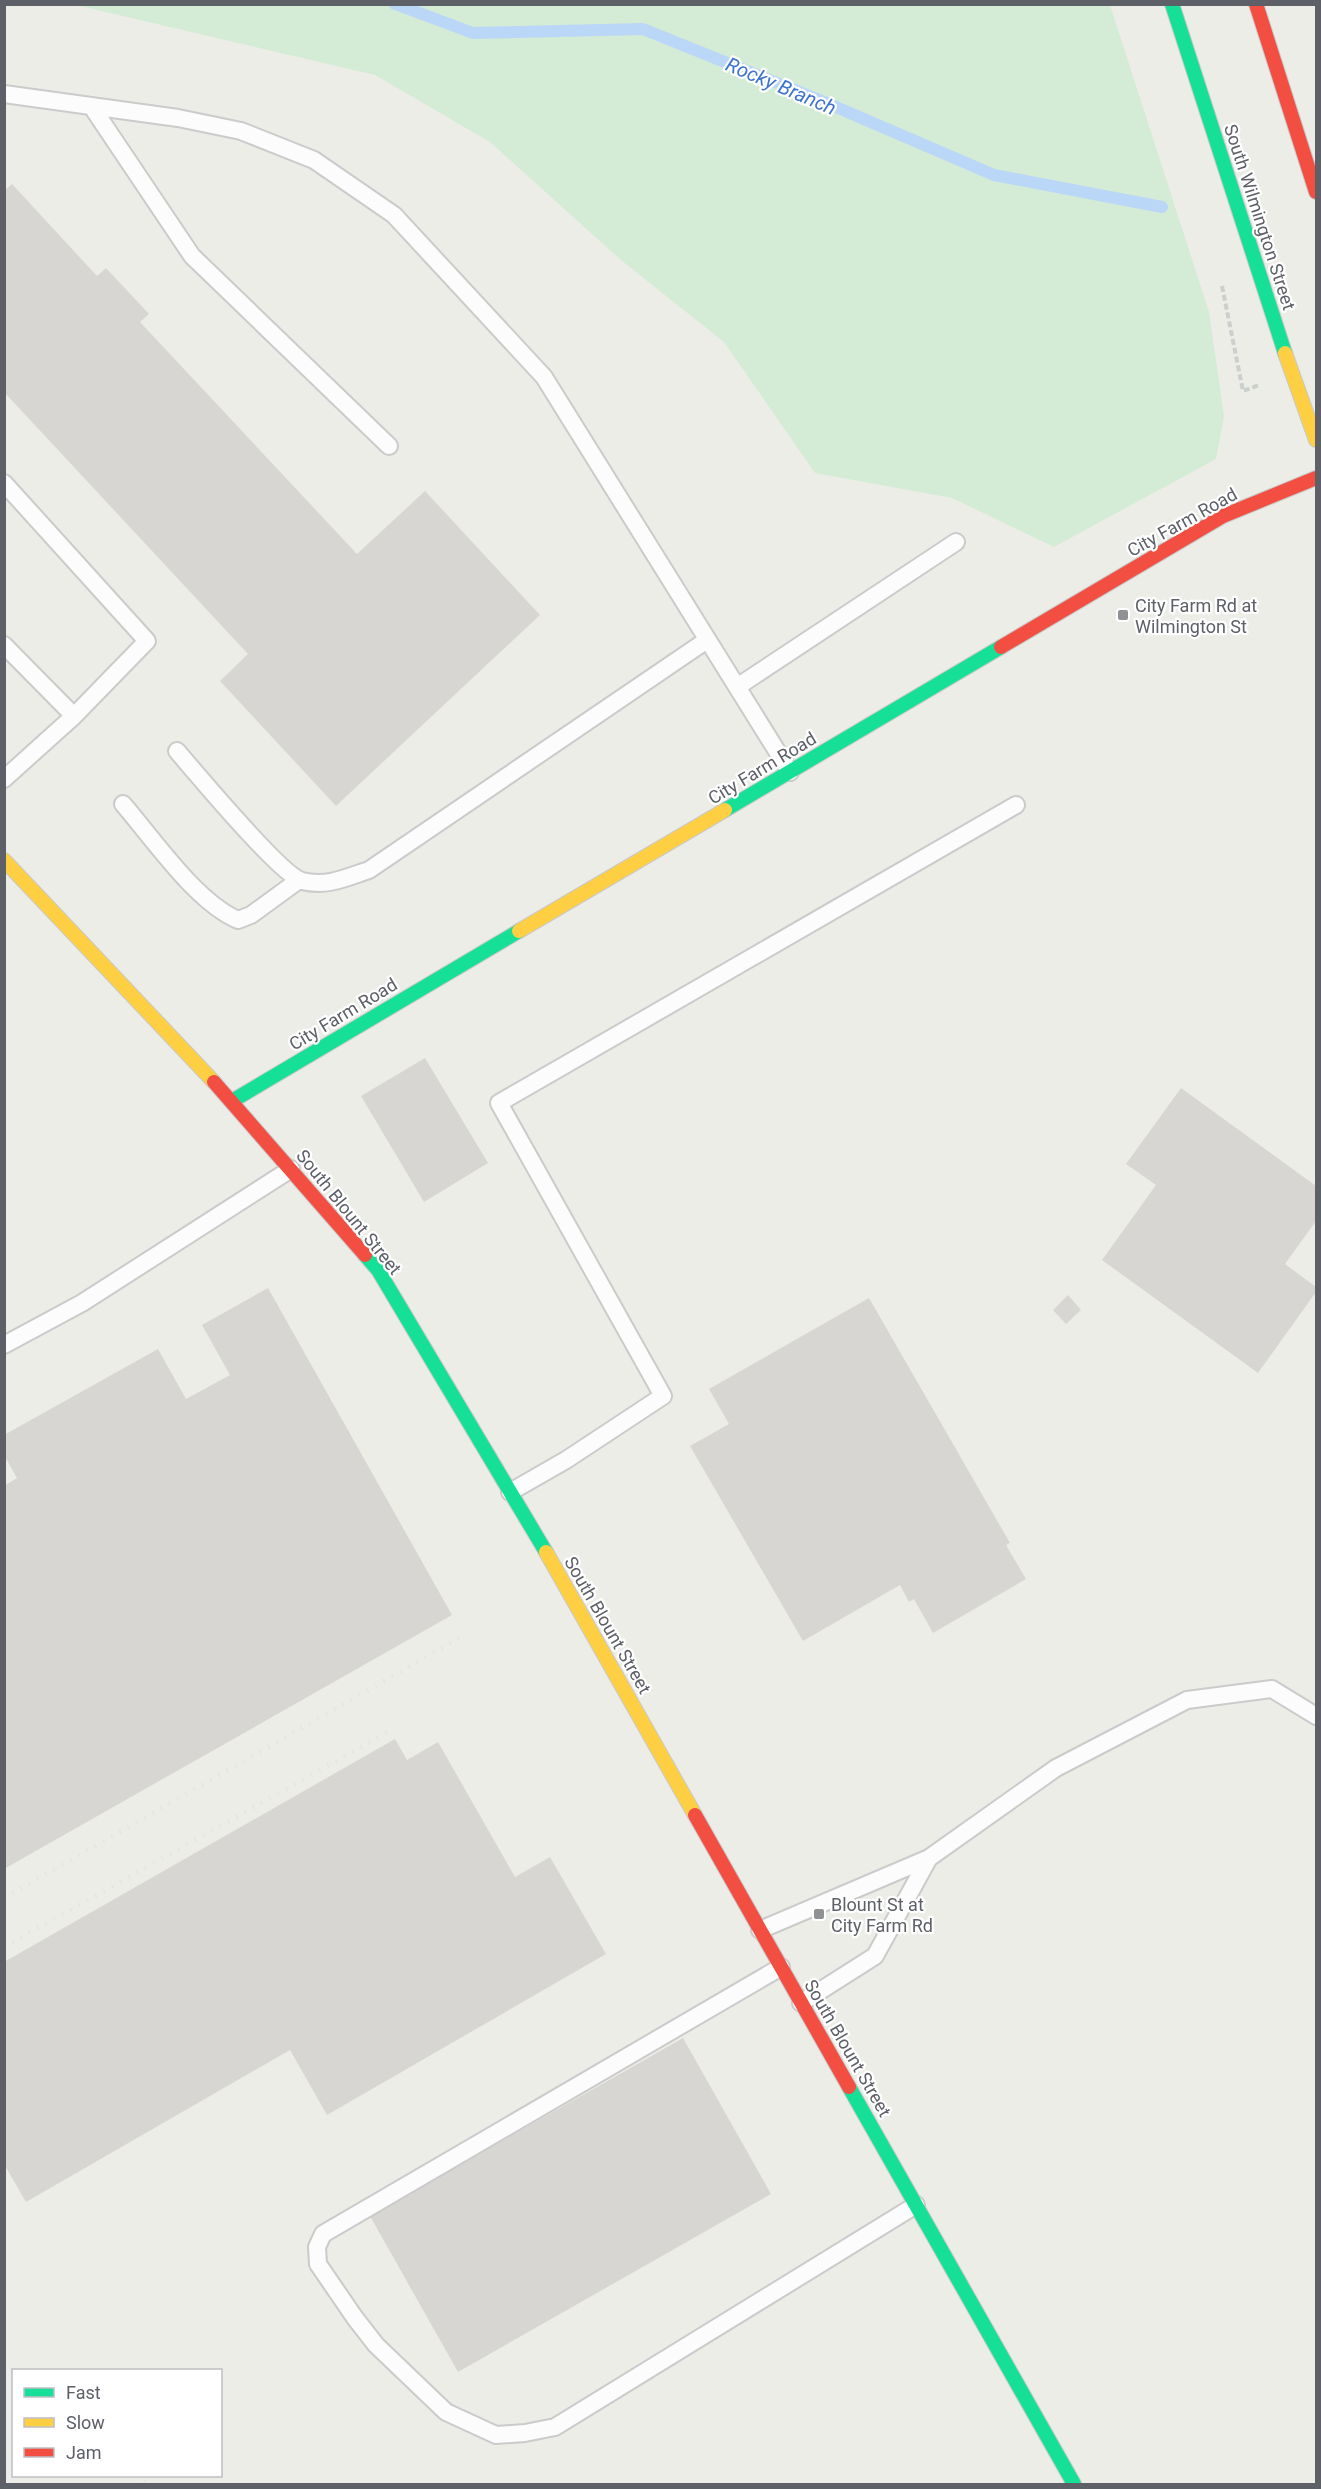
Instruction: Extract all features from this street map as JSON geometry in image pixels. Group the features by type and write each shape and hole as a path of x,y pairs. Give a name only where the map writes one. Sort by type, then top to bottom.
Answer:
{"street":[{"name":"South Wilmington Street","path":"1172,4 1287,358 1317,440"},
{"path":"1256,4 1317,192"},
{"name":"City Farm Road","path":"232,1101 1223,516 1274,493 1317,478"},
{"name":"South Blount Street","path":"4,860 232,1101 378,1270 510,1492 1074,2484"}],"lane":[{"path":"4,94 178,118 242,131 314,160 394,215 544,377 790,772"},
{"path":"92,107 192,256 389,446"},
{"path":"4,483 147,641 74,716 4,779"},
{"path":"737,687 956,542"},
{"path":"177,751 269,854 299,880 328,885 369,870 707,640"},
{"path":"4,645 74,716"},
{"path":"123,804 206,901 238,920 251,915 299,880"},
{"path":"510,1492 566,1460 663,1396 499,1104 1016,805"},
{"path":"4,1345 133,1272 291,1169"},
{"path":"760,1930 929,1858 1056,1768 1187,1700 1272,1689 1317,1716"},
{"path":"801,2003 875,1956 929,1858"},
{"path":"781,1967 323,2234 317,2247 318,2264 376,2345 446,2412 496,2435 525,2433 555,2427 916,2205"}],"green space":[{"path":"76,5 1110,5 1209,312 1224,416 1216,459 1054,547 952,498 815,473 724,342 622,261 490,142 375,75"}],"building":[{"path":"12,184 97,276 106,268 149,314 140,322 357,554 425,491 540,615 336,806 220,681 248,654 4,392 4,191"},
{"path":"425,1058 488,1163 424,1202 361,1096"},
{"path":"1181,1088 1316,1186 1316,1221 1285,1264 1316,1287 1316,1292 1258,1373 1102,1260 1156,1185 1126,1164"},
{"path":"268,1288 452,1615 4,1869 4,1486 17,1478 4,1455 4,1435 158,1349 186,1399 230,1375 202,1325"},
{"path":"1068,1295 1081,1310 1066,1324 1053,1310"},
{"path":"869,1298 1010,1543 1006,1545 1026,1579 933,1633 914,1599 909,1602 900,1585 803,1641 690,1446 729,1424 709,1389"},
{"path":"395,1739 407,1760 438,1742 515,1877 550,1857 606,1954 327,2115 290,2050 26,2202 4,2164 4,1962"},
{"path":"683,2038 771,2194 458,2372 370,2216"}],"waterway":[{"name":"Rocky Branch","path":"395,4 473,33 643,29 822,101 994,175 1162,207"}],"railway":[{"path":"4,1898 461,1637"},
{"path":"4,1947 388,1732"},
{"path":"4,2387 12,2392"},
{"path":"138,2477 150,2484"}],"traffic: fast":[{"path":"1172,4 1285,353"},
{"path":"725,810 1001,647"},
{"path":"232,1101 519,931"},
{"path":"365,1255 378,1270 546,1552"},
{"path":"849,2087 1074,2484"}],"traffic: slow":[{"path":"1285,353 1316,440"},
{"path":"519,931 725,810"},
{"path":"4,860 214,1082"},
{"path":"546,1552 695,1815"}],"traffic: jam":[{"path":"1256,4 1316,192"},
{"path":"1001,647 1223,516 1316,478"},
{"path":"214,1082 365,1255"},
{"path":"695,1815 849,2087"}],"place":[{"name":"City Farm Rd at Wilmington St","path":"1123,615"},
{"name":"Blount St at City Farm Rd","path":"819,1914"}]}
